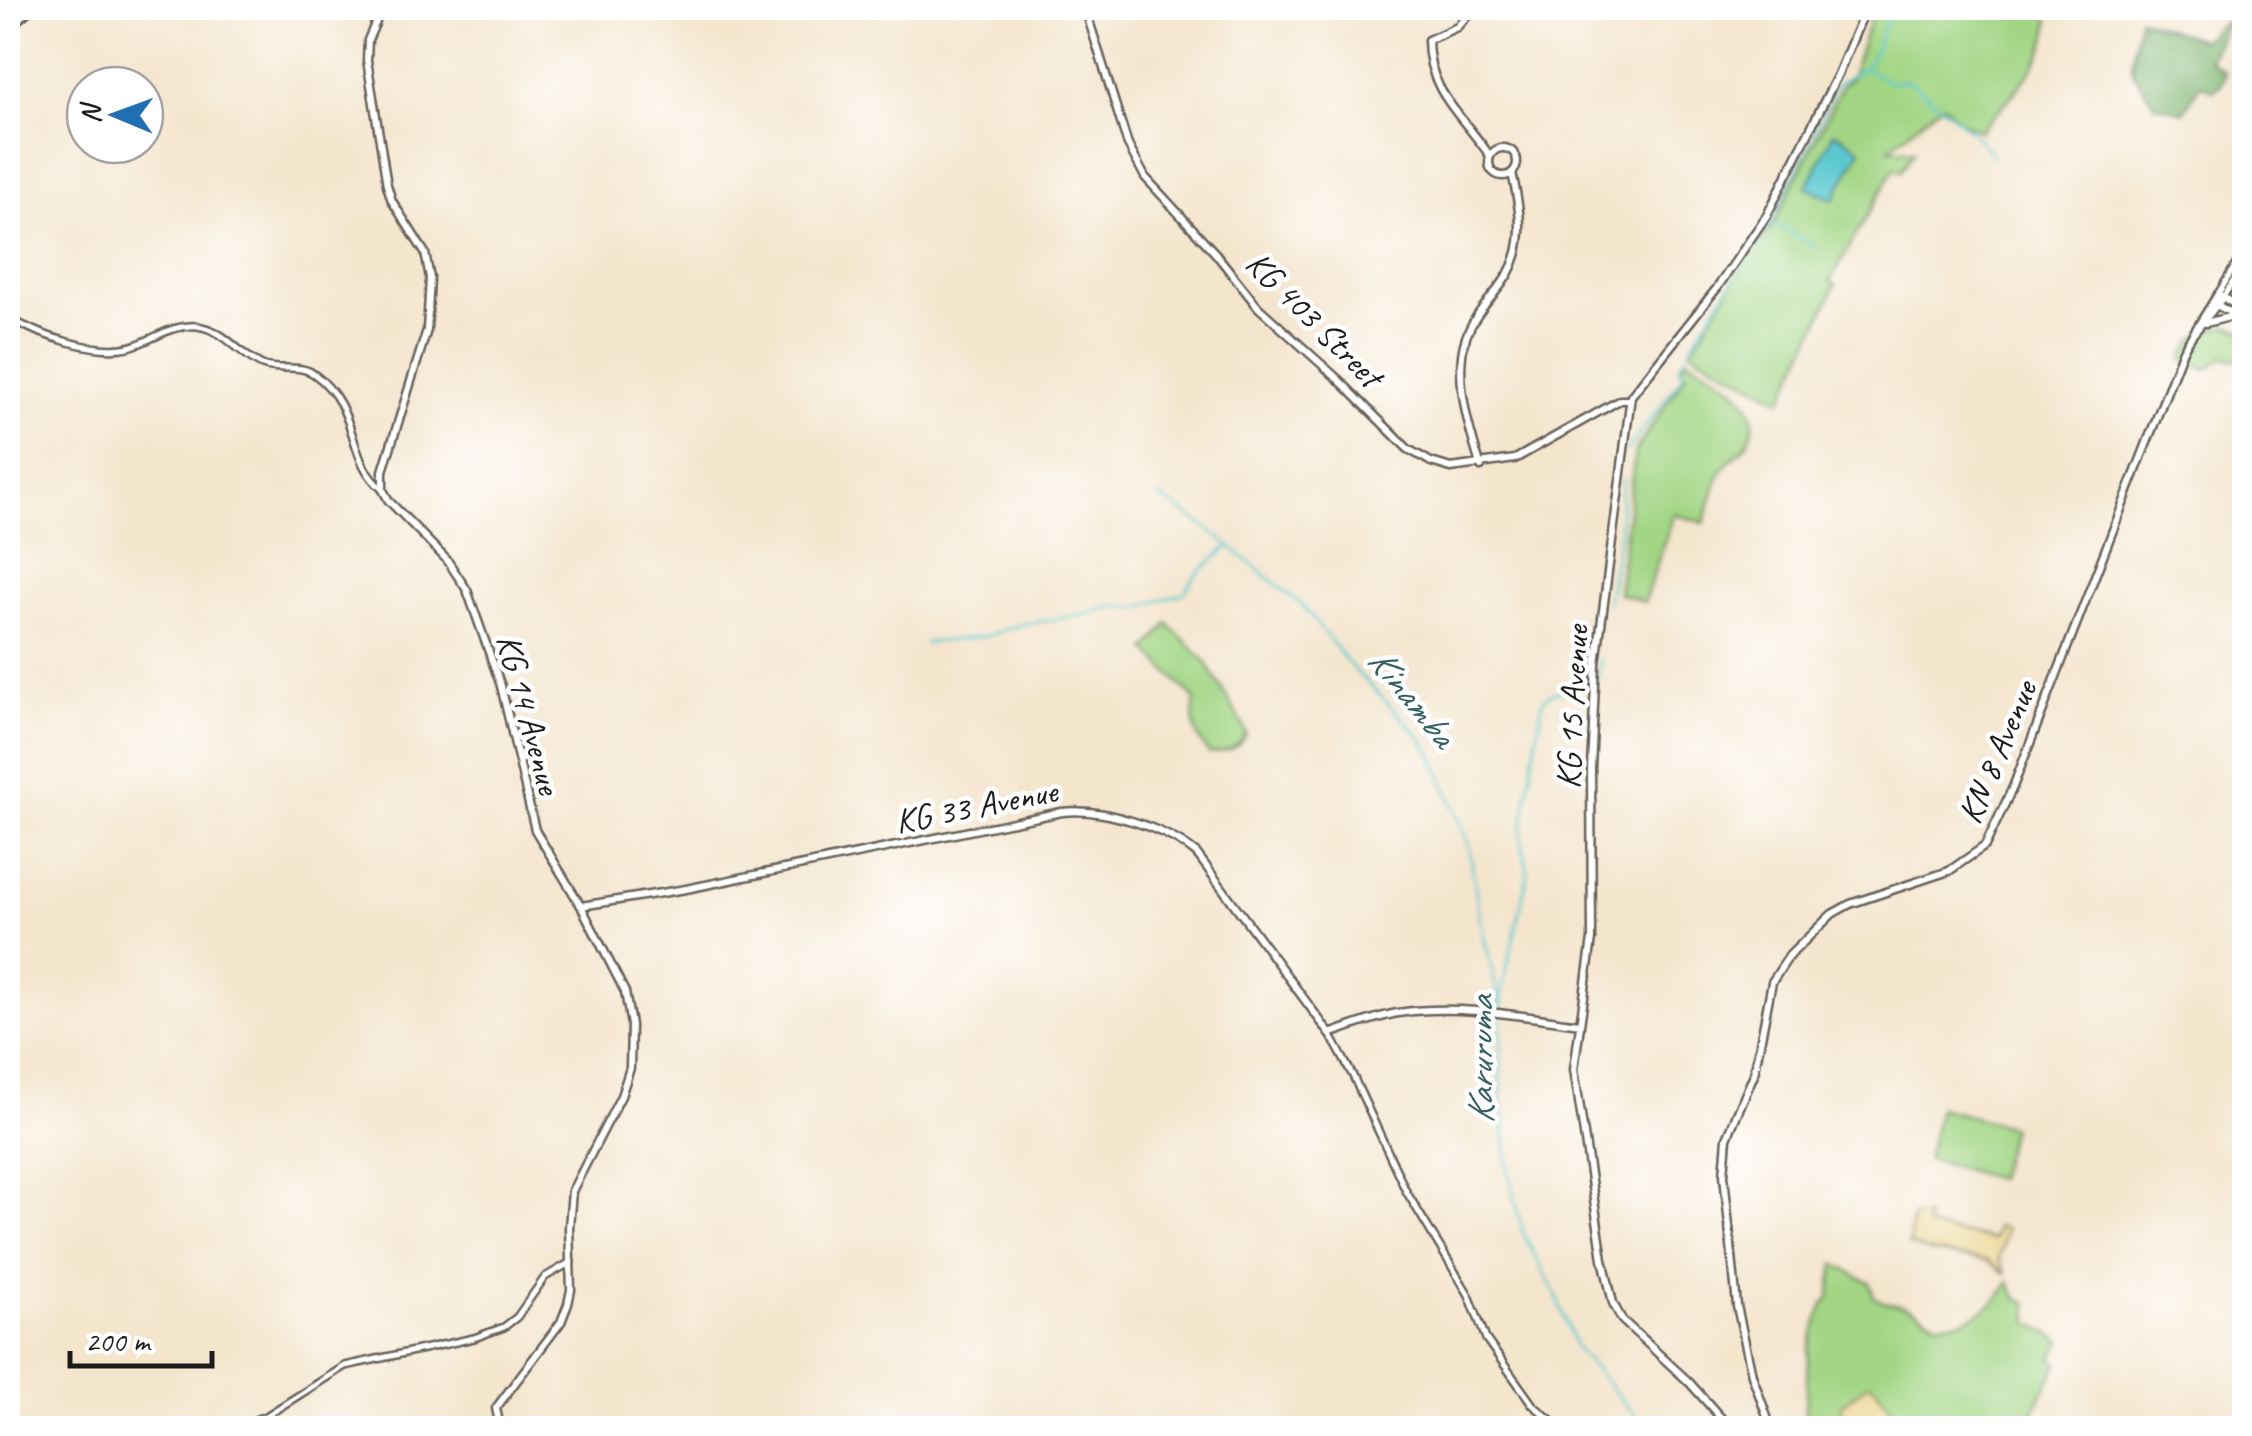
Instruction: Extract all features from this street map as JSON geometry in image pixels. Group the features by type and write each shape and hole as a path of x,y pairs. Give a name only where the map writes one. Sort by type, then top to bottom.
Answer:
{"main road":[{"path":"8,28 32,8"},
{"path":"382,8 368,40 367,60 387,185 392,201 425,254 430,278 427,330 384,465 382,490"},
{"name":"KG 403 Street","path":"1086,8 1128,146 1145,177 1216,254 1258,308 1338,379 1402,444 1446,468 1480,466 1524,456 1620,400 1630,400"},
{"path":"1474,8 1457,27 1428,40 1433,79 1484,148 1492,153"},
{"path":"1630,400 1768,215 1866,8"},
{"path":"1492,153 1506,148 1514,154 1516,165 1508,175"},
{"path":"1480,466 1464,395 1462,353 1474,320 1515,262 1521,225 1515,186 1508,175 1490,170 1492,153"},
{"path":"2235,280 2241,309"},
{"path":"2241,309 2221,296 2215,304 2244,320"},
{"name":"KN 8 Avenue","path":"2187,342 2205,323 2215,304"},
{"name":"KN 8 Avenue","path":"1772,1428 1752,1375 1737,1306 1724,1164 1727,1138 1759,1058 1772,982 1789,956 1832,914 1850,904 1949,871 1985,846 2013,787 2187,342 2215,304"},
{"path":"2205,323 2234,315"},
{"name":"KG 15 Avenue","path":"1630,400 1596,664 1591,768 1592,938 1575,1085 1613,1304 1634,1334 1689,1382 1730,1428"},
{"name":"KG 14 Avenue","path":"382,490 447,560 467,590 504,696 535,830 581,906 625,992 632,1025 632,1050 621,1096 572,1191 572,1290 565,1313 496,1408 500,1428"},
{"name":"KG 33 Avenue","path":"581,906 686,889 1062,812 1098,812 1166,834 1197,854 1330,1034"},
{"path":"1330,1034 1380,1017 1427,1011 1478,1012 1580,1024"}],"street":[{"path":"2221,296 2244,251"},
{"path":"2221,296 2244,265"},
{"path":"8,317 48,336 104,347 133,346 169,330 199,326 226,337 263,365 308,370 344,406 362,464 382,490"},
{"path":"1330,1034 1354,1076 1406,1192 1469,1294 1486,1339 1533,1404 1561,1428"},
{"path":"232,1428 266,1416 346,1366 474,1338 504,1327 517,1317 545,1277 571,1262"}],"green space":[{"path":"1874,8 2047,8 2049,25 2046,42 2029,75 1980,131 1958,120 1942,104 1889,148 1914,151 1901,171 1894,169 1830,281 1836,285 1782,400 1691,351 1774,223 1842,86 1850,79"},
{"path":"2139,18 2201,40 2229,20 2209,60 2225,72 2221,85 2214,90 2200,84 2184,112 2155,105 2133,72"},
{"path":"2230,326 2244,332 2244,362 2223,357 2208,369 2183,360 2200,335"},
{"path":"1686,358 1736,390 1752,413 1753,427 1748,442 1722,471 1704,523 1674,514 1644,602 1618,593 1635,451 1686,374 1681,368"},
{"path":"1168,623 1206,662 1243,725 1246,733 1231,749 1209,754 1195,728 1195,700 1147,650"},
{"path":"1939,1108 2012,1127 1997,1179 1927,1159"},
{"path":"1835,1264 1870,1283 1874,1297 1879,1300 1910,1308 1938,1322 1960,1321 1980,1312 1997,1299 2009,1282 2016,1297 2028,1303 2029,1322 2062,1341 2052,1358 2058,1363 2026,1428 1873,1428 1893,1410 1873,1385 1841,1411 1855,1428 1804,1428 1809,1349 1823,1305 1830,1297"}],"sand":[{"path":"1927,1217 1926,1227 1993,1239 1997,1226 2006,1229 1999,1259 2006,1275 1989,1261 1909,1245 1912,1218"},
{"path":"1868,1384 1893,1410 1873,1428 1855,1428 1841,1411 1842,1404"}],"water":[{"path":"1834,132 1861,149 1833,200 1807,187"}],"waterway":[{"path":"1689,348 1774,217 1837,85 1869,64 1892,8"},
{"path":"1864,68 1892,83 1912,83 1970,130 1993,156"},
{"path":"1773,223 1815,247"},
{"path":"1626,452 1684,374 1679,366 1686,355"},
{"path":"1607,605 1623,479"},
{"name":"Kinamba","path":"1159,496 1210,530 1303,606 1349,664 1418,734 1433,755 1469,845 1480,919 1500,1004"},
{"path":"925,643 983,637 1023,624 1118,606 1139,607 1184,593 1197,574 1227,548"},
{"path":"1598,679 1600,658"},
{"name":"Karuruma","path":"1502,1010 1502,991 1528,874 1521,835 1543,700 1552,693 1588,686"},
{"name":"Karuruma","path":"1501,1018 1501,1100 1509,1173 1523,1233 1557,1297 1576,1348 1635,1415 1653,1428"}]}
